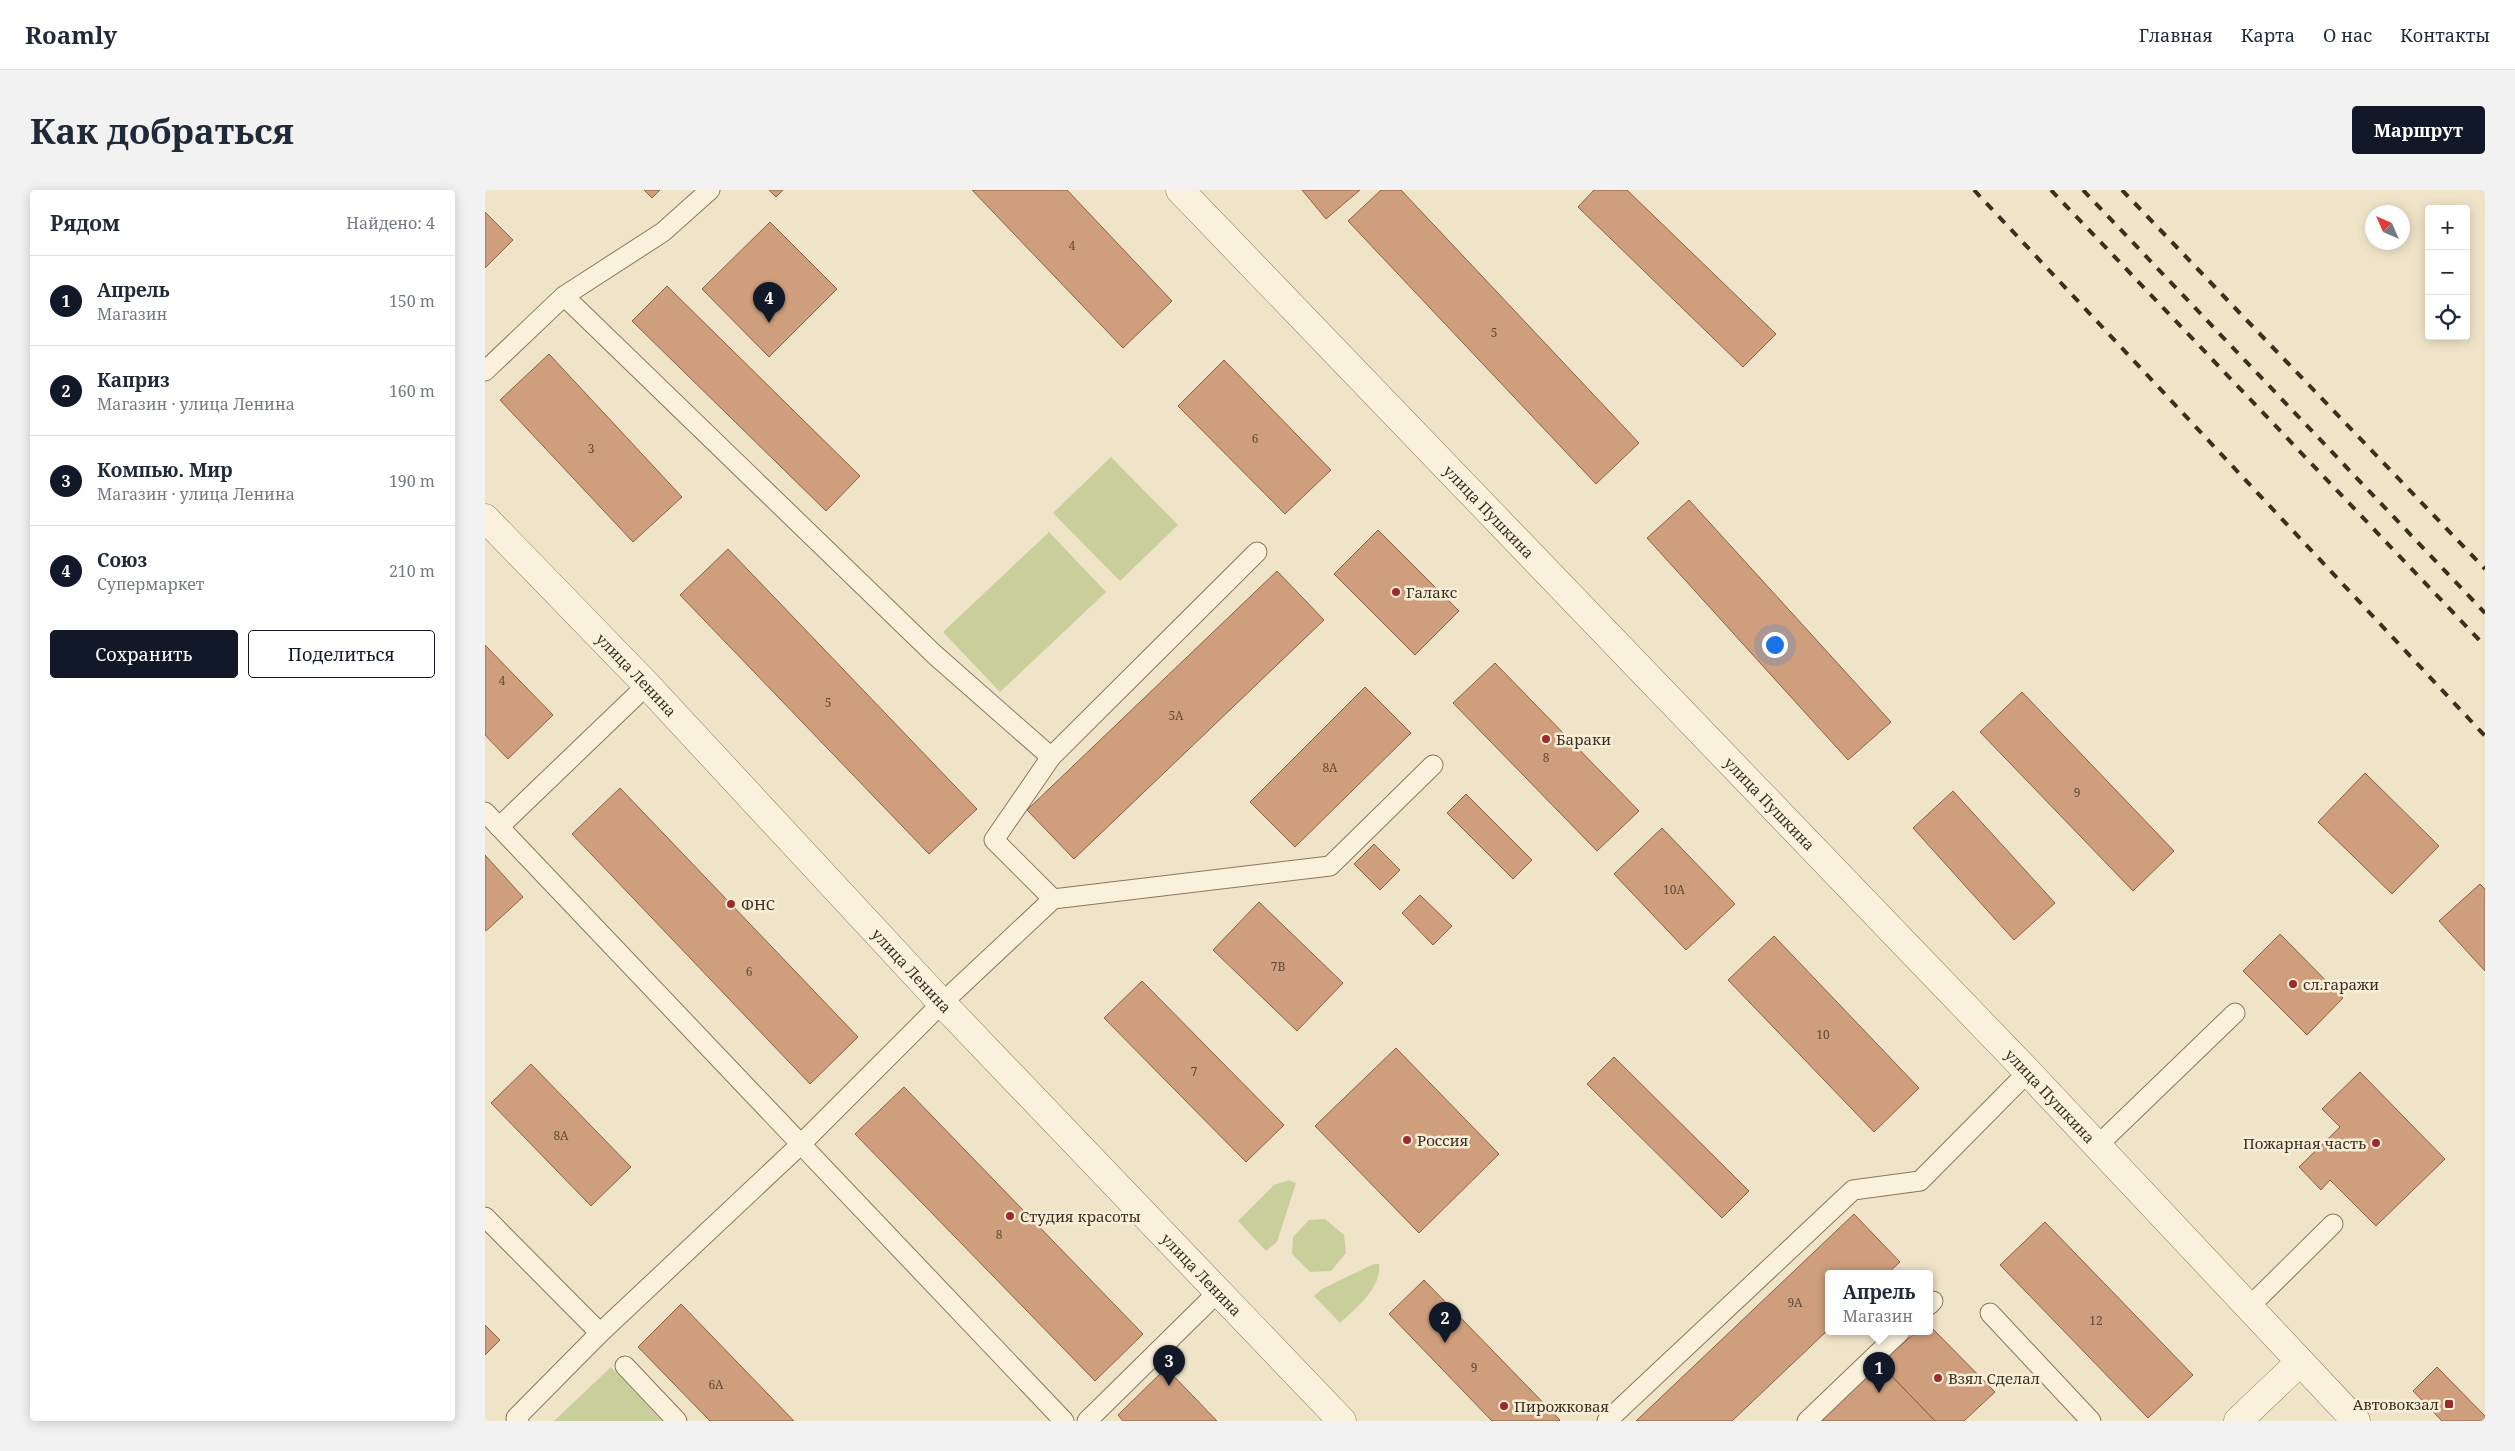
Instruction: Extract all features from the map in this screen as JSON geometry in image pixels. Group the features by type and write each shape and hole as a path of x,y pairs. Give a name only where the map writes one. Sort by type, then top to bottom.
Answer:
{"street":[{"name":"улица Пушкина","path":"1180,190 2028,1072 2096,1148 2249,1307 2355,1421"},
{"name":"улица Ленина","path":"485,518 647,685 942,1003 1342,1421"},
{"path":"2238,1421 2300,1362"}],"lane":[{"path":"485,371 564,296 663,232 710,190"},
{"path":"564,296 935,655 1051,757"},
{"path":"1053,899 994,840 1051,757 1257,552"},
{"path":"499,827 647,685"},
{"path":"515,1420 600,1333 800,1145 942,1003 1053,899 1330,866 1433,765"},
{"path":"485,812 1063,1421"},
{"path":"2096,1148 2235,1012"},
{"path":"1607,1421 1853,1190 1920,1181 2028,1072"},
{"path":"485,1216 600,1333"},
{"path":"2249,1307 2333,1224"},
{"path":"1087,1421 1219,1292"},
{"path":"1990,1313 2091,1421"},
{"path":"1807,1421 1897,1335"},
{"path":"625,1366 677,1421"}],"green space":[{"path":"1111,457 1178,525 1120,581 1053,513"},
{"path":"1049,532 1106,592 1000,692 943,632"},
{"path":"1289,1180 1296,1183 1277,1242 1266,1251 1238,1221 1274,1185"},
{"path":"1325,1219 1344,1235 1346,1253 1331,1271 1310,1272 1292,1254 1293,1237 1309,1220"},
{"path":"1374,1264 1379,1264 1379,1273 1372,1289 1367,1297 1340,1323 1314,1296 1322,1289"},
{"path":"611,1367 662,1421 554,1421"}],"building":[{"path":"644,190 660,190 652,198"},
{"path":"769,190 783,190 776,197"},
{"path":"972,190 1067,190 1172,301 1123,348"},
{"path":"1302,190 1360,190 1326,219"},
{"path":"1381,190 1401,190 1639,443 1596,484 1348,221"},
{"path":"1594,190 1627,190 1776,334 1743,367 1578,207"},
{"path":"485,212 513,240 485,268"},
{"path":"770,222 837,289 769,357 702,289"},
{"path":"667,286 860,476 826,511 632,321"},
{"path":"549,354 682,497 633,542 500,400"},
{"path":"1224,360 1331,470 1285,514 1178,406"},
{"path":"1689,500 1891,722 1848,760 1647,538"},
{"name":"Галакс","path":"1378,530 1459,611 1415,655 1334,574"},
{"path":"728,549 977,809 929,854 680,595"},
{"path":"1277,571 1324,620 1074,859 1027,810"},
{"path":"485,645 553,715 508,759 485,735"},
{"path":"1495,663 1639,811 1597,851 1453,703"},
{"path":"1365,687 1411,733 1295,847 1250,802"},
{"path":"2022,692 2174,851 2133,891 1980,732"},
{"path":"2365,773 2439,846 2392,894 2318,822"},
{"path":"620,788 858,1037 810,1084 572,834"},
{"path":"1953,791 2055,903 2014,940 1913,828"},
{"path":"1466,794 1532,860 1513,879 1447,813"},
{"path":"1662,828 1735,904 1686,950 1614,874"},
{"path":"1374,844 1400,870 1380,890 1354,864"},
{"path":"485,855 523,897 486,931 485,929"},
{"path":"2480,884 2485,889 2485,971 2439,921"},
{"path":"1420,895 1452,926 1433,945 1402,913"},
{"path":"1259,902 1343,983 1297,1031 1213,950"},
{"name":"сл.гаражи","path":"2280,934 2343,998 2307,1035 2243,971"},
{"path":"1774,936 1919,1088 1874,1132 1728,980"},
{"path":"1142,981 1284,1125 1246,1162 1104,1018"},
{"name":"Россия","path":"1396,1048 1499,1154 1419,1233 1315,1126"},
{"path":"1614,1057 1749,1191 1722,1218 1587,1084"},
{"path":"531,1064 631,1167 591,1206 491,1103"},
{"name":"Пожарная часть","path":"2360,1072 2445,1159 2376,1226 2330,1180 2321,1190 2299,1167 2340,1127 2322,1109"},
{"path":"904,1087 1143,1334 1095,1381 855,1134"},
{"path":"1854,1214 1900,1262 1891,1270 1825,1270 1825,1333 1732,1421 1636,1421"},
{"path":"2045,1222 2193,1375 2148,1418 2000,1265"},
{"path":"1424,1280 1559,1421 1492,1421 1389,1314"},
{"path":"681,1304 794,1421 710,1421 638,1347"},
{"path":"485,1325 500,1340 485,1355"},
{"name":"Взял Сделал","path":"1933,1329 1995,1392 1964,1421 1935,1421 1880,1364 1913,1335 1933,1335"},
{"path":"1880,1364 1935,1421 1820,1421"},
{"name":"Автовокзал","path":"2437,1367 2485,1416 2485,1421 2442,1421 2413,1391"},
{"path":"1166,1368 1217,1421 1123,1421 1118,1415"}],"railway":[{"path":"1974,190 2485,736"},
{"path":"2051,190 2485,646"},
{"path":"2083,190 2485,613"},
{"path":"2122,190 2485,569"}],"place":[{"name":"Союз","path":"769,323"},
{"name":"Галакс","path":"1396,592"},
{"name":"Бараки","path":"1546,739"},
{"name":"ФНС","path":"731,904"},
{"name":"сл.гаражи","path":"2293,984"},
{"name":"Россия","path":"1407,1140"},
{"name":"Пожарная часть","path":"2376,1143"},
{"name":"Студия красоты","path":"1010,1216"},
{"name":"Каприз","path":"1445,1343"},
{"name":"Взял Сделал","path":"1938,1378"},
{"name":"Компью. Мир","path":"1169,1386"},
{"name":"Апрель","path":"1879,1393"},
{"name":"Автовокзал","path":"2449,1404"},
{"name":"Пирожковая","path":"1504,1406"}]}
